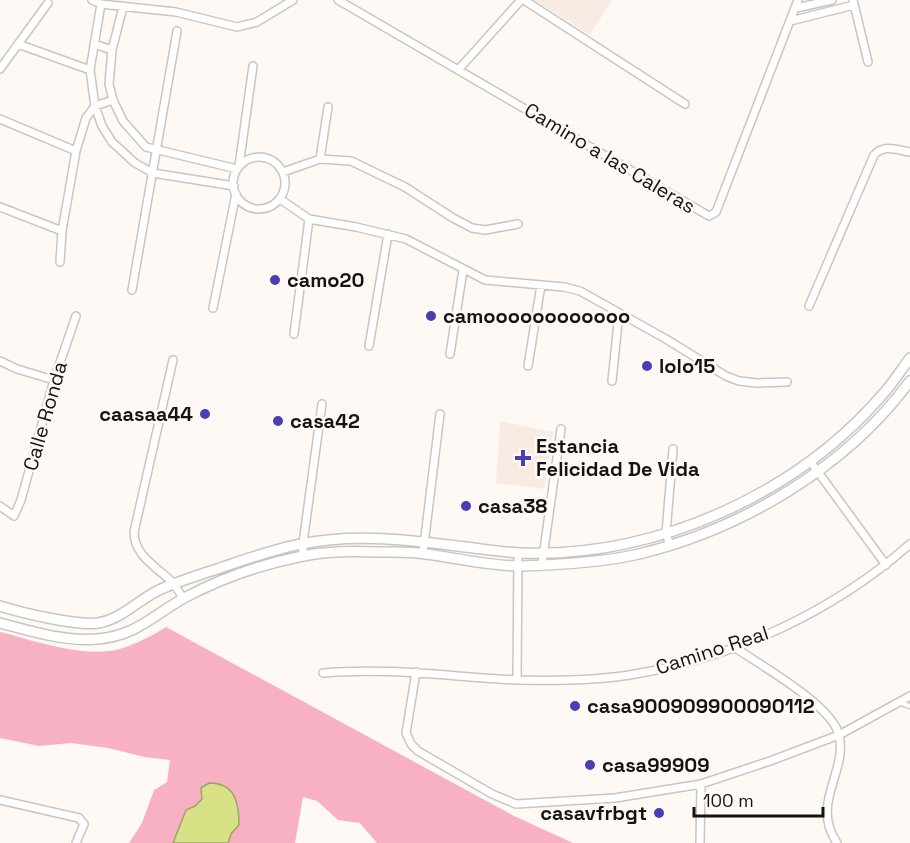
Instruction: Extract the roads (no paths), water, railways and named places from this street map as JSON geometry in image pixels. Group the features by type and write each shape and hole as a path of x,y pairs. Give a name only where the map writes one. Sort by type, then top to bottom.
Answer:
{"street":[{"path":"92,0 101,4 176,12 237,27 256,22 293,0"},
{"name":"Camino a las Caleras","path":"338,0 709,216 716,212 797,4"},
{"path":"459,69 522,0 685,104"},
{"path":"797,4 832,0"},
{"path":"0,69 48,3"},
{"path":"790,21 853,3 868,62"},
{"path":"101,4 90,70 95,106 102,126 112,142 135,163 153,173 234,186"},
{"path":"123,7 112,50 110,84 113,100 123,121 147,147 157,150 238,168 254,157 263,157 278,165 283,172 285,186 280,199 274,205 257,209 241,201 234,186 238,168 253,66"},
{"path":"132,290 177,31"},
{"path":"18,44 90,70"},
{"path":"94,44 112,50"},
{"path":"60,262 62,231 76,151 86,118 95,106 113,100"},
{"path":"320,159 328,106"},
{"path":"0,119 76,151"},
{"path":"808,306 873,155 885,148 910,152"},
{"path":"283,172 320,159 343,160 362,165 405,187 472,228 485,230 518,224"},
{"path":"213,308 236,194"},
{"path":"280,199 309,219 406,239 485,280 564,287 580,291 738,381 787,382"},
{"path":"0,207 62,231"},
{"path":"294,334 309,219"},
{"path":"369,346 388,234"},
{"path":"450,354 463,270"},
{"path":"528,366 541,285"},
{"path":"612,381 619,313"},
{"name":"Calle Ronda","path":"0,506 14,516 21,500 54,380 76,316"},
{"path":"0,606 83,623 98,622 113,618 156,591 173,584 258,554 303,543 350,539 424,542 518,553 542,553 587,550 630,543 666,533 722,512 768,488 810,461 843,434 883,394 910,358"},
{"path":"174,360 134,532 136,546 142,556 173,584 183,598"},
{"path":"0,361 17,369 54,380"},
{"path":"0,623 68,639 99,639 121,635 131,632 183,598 220,581 257,567 303,555 355,550 423,553 519,566 636,555 670,546 776,500 817,472 853,443 893,404 910,381"},
{"path":"303,555 322,404"},
{"path":"423,553 440,414"},
{"path":"542,564 561,429"},
{"path":"670,546 666,533 673,449"},
{"path":"810,461 886,565"},
{"name":"Camino Real","path":"323,673 360,670 518,680 577,680 634,674 689,662 734,647 807,616 846,594 910,544"},
{"path":"518,553 518,680"},
{"path":"113,618 121,635"},
{"path":"734,647 813,701 829,716 839,735 839,754 826,812 831,835 837,843"},
{"path":"416,672 406,733 411,744 418,751 492,794 516,804 615,798 701,784 770,762 839,735 901,703 910,696"},
{"path":"700,843 701,784"},
{"path":"0,800 82,820 84,824 76,843"}],"lane":[{"path":"901,703 910,706"}],"place":[{"name":"camo20","path":"275,280"},
{"name":"camoooooooooooo","path":"431,316"},
{"name":"lolo15","path":"647,366"},
{"name":"caasaa44","path":"205,414"},
{"name":"casa42","path":"278,421"},
{"name":"Estancia Felicidad De Vida","path":"523,458"},
{"name":"casa38","path":"466,506"},
{"name":"casa900909900090112","path":"575,706"},
{"name":"casa99909","path":"590,765"},
{"name":"casavfrbgt","path":"659,813"}]}
